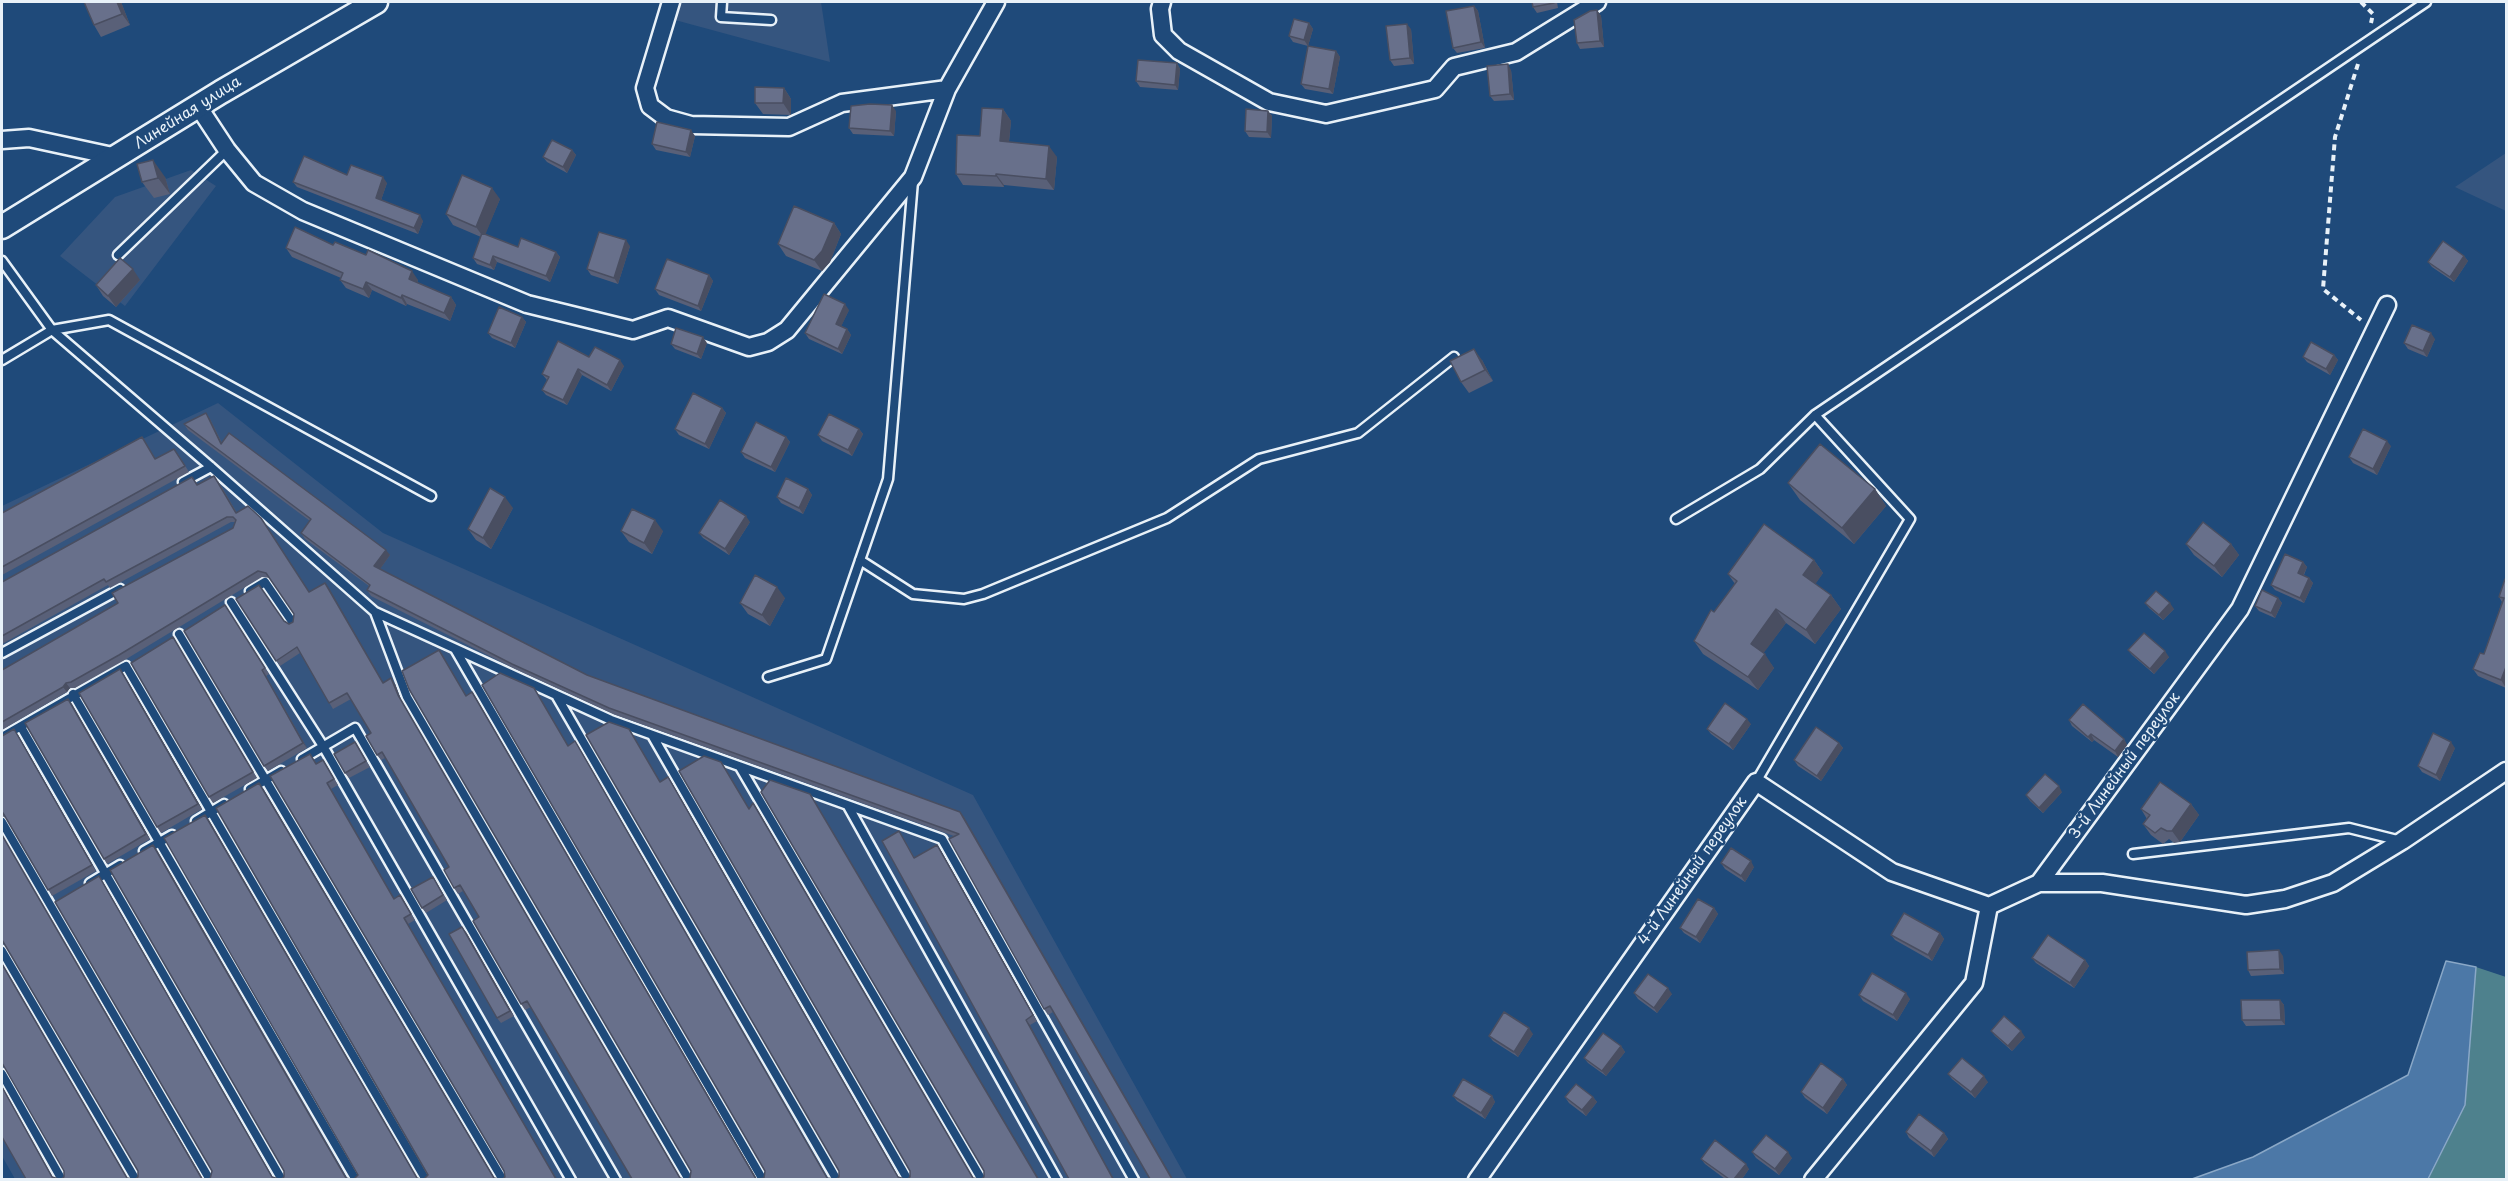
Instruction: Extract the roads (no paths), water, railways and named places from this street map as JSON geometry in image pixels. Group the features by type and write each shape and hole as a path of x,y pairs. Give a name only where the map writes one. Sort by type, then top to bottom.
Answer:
{"street":[{"name":"Линейная улица","path":"2,227 198,106 376,2"},
{"path":"671,2 645,88 650,106 666,118 691,125 789,127 843,103 947,89"},
{"path":"198,106 227,150 254,183 303,211 526,304 633,330 668,318 749,347 768,342 787,330 913,177 947,89 996,2"},
{"path":"1162,2 1160,9 1163,35 1179,51 1269,102 1326,114 1435,88 1454,67 1516,52 1597,2"},
{"path":"2,140 29,138 117,158"},
{"name":"3-й Линейный переулок","path":"1989,906 2039,883 2240,609 2387,305"},
{"path":"2039,883 2102,883 2246,905 2285,899 2333,883 2402,841 2506,771"},
{"name":"4-й Линейный переулок","path":"1477,1179 1756,782 1892,872 1989,906"},
{"path":"1814,1179 1974,983 1989,906"}],"lane":[{"path":"722,2 721,17 771,20"},
{"path":"1676,519 1760,469 1815,415 2426,2"},
{"path":"118,255 227,150"},
{"path":"768,678 826,659 888,479 913,177"},
{"path":"2,261 52,330 375,612 611,720 942,839 1134,1179"},
{"path":"2,360 52,330 109,320 431,496"},
{"path":"860,560 914,594 964,599 983,594 1167,518 1259,459 1358,433 1454,357"},
{"path":"1756,782 1910,519 1815,415"},
{"path":"169,490 211,467"},
{"path":"2,653 133,582"},
{"path":"223,607 265,582 293,623"},
{"path":"231,602 323,746 571,1179"},
{"path":"375,612 407,697 689,1179"},
{"path":"170,639 188,628"},
{"path":"179,634 503,1179"},
{"path":"455,649 763,1179"},
{"path":"2,737 73,694 135,661"},
{"path":"126,666 426,1179"},
{"path":"73,694 356,1179"},
{"path":"556,695 837,1179"},
{"path":"21,727 282,1179"},
{"path":"294,763 355,728 616,1179"},
{"path":"652,735 908,1179"},
{"path":"740,766 982,1179"},
{"path":"238,796 285,769"},
{"path":"190,824 229,801"},
{"path":"848,806 1057,1179"},
{"path":"2,822 210,1179"},
{"path":"2133,854 2349,828 2402,841"},
{"path":"78,889 180,830"},
{"path":"50,905 59,900"},
{"path":"2,951 136,1179"},
{"path":"2,1074 62,1179"}]}
